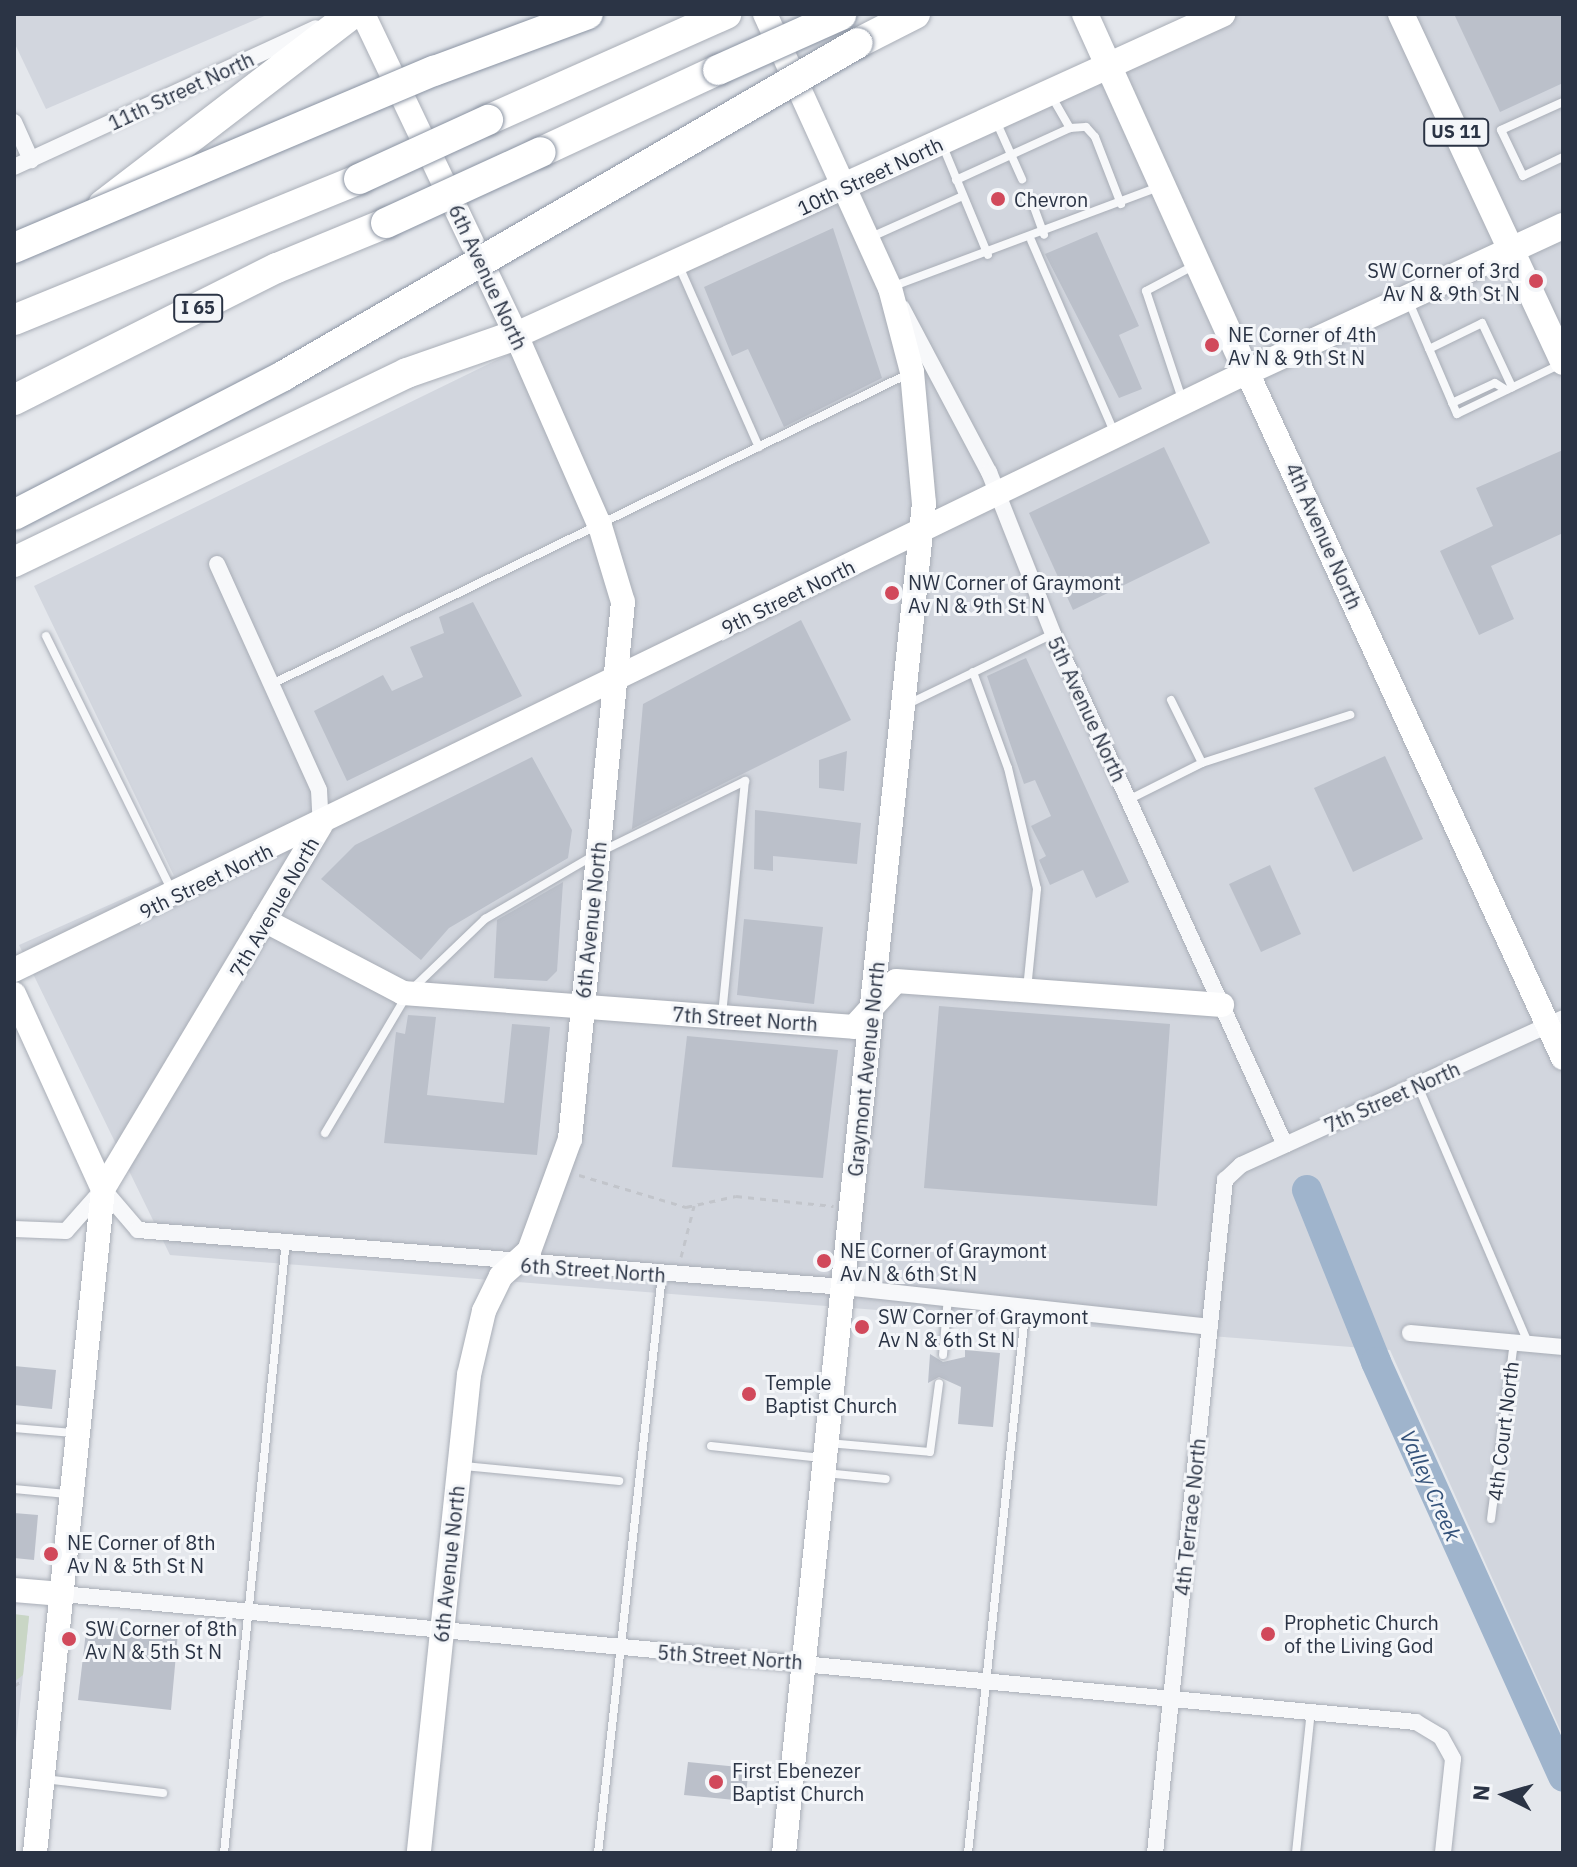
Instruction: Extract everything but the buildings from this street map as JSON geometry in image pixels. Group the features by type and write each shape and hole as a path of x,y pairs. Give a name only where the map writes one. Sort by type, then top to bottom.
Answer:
{"highway":[{"path":"14,264 349,14"},
{"path":"14,248 434,71 588,14"},
{"path":"14,320 359,179 726,14"},
{"name":"I 65","path":"14,400 277,268 386,223 841,14"},
{"path":"14,515 296,368 858,43 915,14"},
{"path":"14,562 407,373 516,335"}],"main road":[{"name":"6th Avenue North","path":"363,14 516,335 600,526 623,602 564,1171 529,1251 515,1263 484,1311 459,1466 419,1853"},
{"name":"5th Avenue North","path":"765,14 890,288"},
{"name":"4th Avenue North","path":"1085,14 1247,372 1555,1022 1563,1058"},
{"name":"10th Street North","path":"516,335 679,266 1222,14"},
{"name":"US 11","path":"1401,14 1563,362"},
{"name":"9th Street North","path":"14,970 175,897 1247,372 1563,226"},
{"name":"Graymont Avenue North","path":"784,1853 921,532 912,372 890,288"},
{"name":"7th Avenue North","path":"103,1189 321,825"},
{"name":"7th Street North","path":"264,920 408,993 854,1027 871,1013"},
{"path":"871,1013 896,981 1222,1005"},
{"path":"14,994 103,1189 35,1853"},
{"name":"5th Street North","path":"14,1590 62,1594"}],"street":[{"name":"11th Street North","path":"14,167 349,14"},
{"path":"14,122 31,160"},
{"name":"5th Avenue North","path":"890,288 955,398 993,496 1053,634 1285,1145"},
{"name":"7th Avenue North","path":"217,564 319,790 321,825"},
{"name":"7th Street North","path":"1225,1180 1285,1145 1555,1022"},
{"name":"4th Terrace North","path":"1155,1853 1225,1180"},
{"path":"14,1229 66,1231 103,1189"},
{"name":"6th Street North","path":"103,1189 138,1230 286,1240 670,1276 843,1287 1210,1327"},
{"path":"1410,1333 1563,1347"},
{"name":"5th Street North","path":"62,1594 621,1648 987,1678 1416,1722 1441,1737 1453,1759 1443,1853"}],"lane":[{"path":"1050,92 1070,128"},
{"path":"1563,102 1501,130 1523,176 1563,157"},
{"path":"994,118 1022,179"},
{"path":"956,180 1070,128 1086,127 1095,137 1121,204"},
{"path":"942,143 988,255"},
{"path":"890,288 1031,240 1163,185"},
{"path":"868,239 963,196"},
{"path":"1031,199 1044,235"},
{"path":"1031,240 1116,436"},
{"path":"1183,403 1146,291 1199,263"},
{"path":"679,266 759,447"},
{"path":"1407,299 1457,414 1563,362"},
{"path":"1429,349 1482,323 1509,389"},
{"path":"271,684 912,372"},
{"path":"903,706 1053,634"},
{"path":"46,636 175,897"},
{"path":"973,672 1008,768 1037,889 1027,992"},
{"path":"1171,700 1202,763"},
{"path":"1128,800 1202,763 1350,715"},
{"path":"325,1133 408,993 485,919 598,853 745,781 722,1018"},
{"path":"1418,1086 1521,1343"},
{"path":"224,1853 286,1240"},
{"path":"598,1853 621,1648 670,1276"},
{"path":"943,1355 948,1297"},
{"path":"968,1853 1026,1305"},
{"name":"4th Court North","path":"1491,1519 1521,1343"},
{"path":"711,1446 825,1458 930,1452 939,1384"},
{"path":"14,1428 78,1433"},
{"path":"825,1458 886,1479"},
{"path":"459,1466 619,1481"},
{"path":"14,1489 72,1495"},
{"path":"1296,1853 1311,1710"},
{"path":"43,1779 163,1793"}],"path":[{"path":"564,1171 694,1206 736,1196 851,1208"},
{"path":"670,1276 694,1206"},
{"path":"14,1686 23,1680"}],"shaded area":[{"path":"14,14 269,14 46,109 14,42"},
{"path":"1205,14 1563,14 1563,1736 1390,1350 170,1255 19,945 174,876 34,586"},
{"path":"14,1615 29,1616 14,1762"}],"green space":[{"path":"14,1614 29,1616 23,1675 14,1682"}],"waterway":[{"name":"Valley Creek","path":"1307,1190 1376,1362 1563,1777"}],"place":[{"name":"Chevron","path":"998,199"},
{"name":"SW Corner of 3rd Av N & 9th St N","path":"1536,281"},
{"name":"NE Corner of 4th Av N & 9th St N","path":"1212,345"},
{"name":"NW Corner of Graymont Av N & 9th St N","path":"892,593"},
{"name":"NE Corner of Graymont Av N & 6th St N","path":"824,1261"},
{"name":"SW Corner of Graymont Av N & 6th St N","path":"862,1327"},
{"name":"Temple Baptist Church","path":"749,1394"},
{"name":"NE Corner of 8th Av N & 5th St N","path":"51,1554"},
{"name":"Prophetic Church of the Living God","path":"1268,1634"},
{"name":"SW Corner of 8th Av N & 5th St N","path":"69,1639"},
{"name":"First Ebenezer Baptist Church","path":"716,1782"}]}
